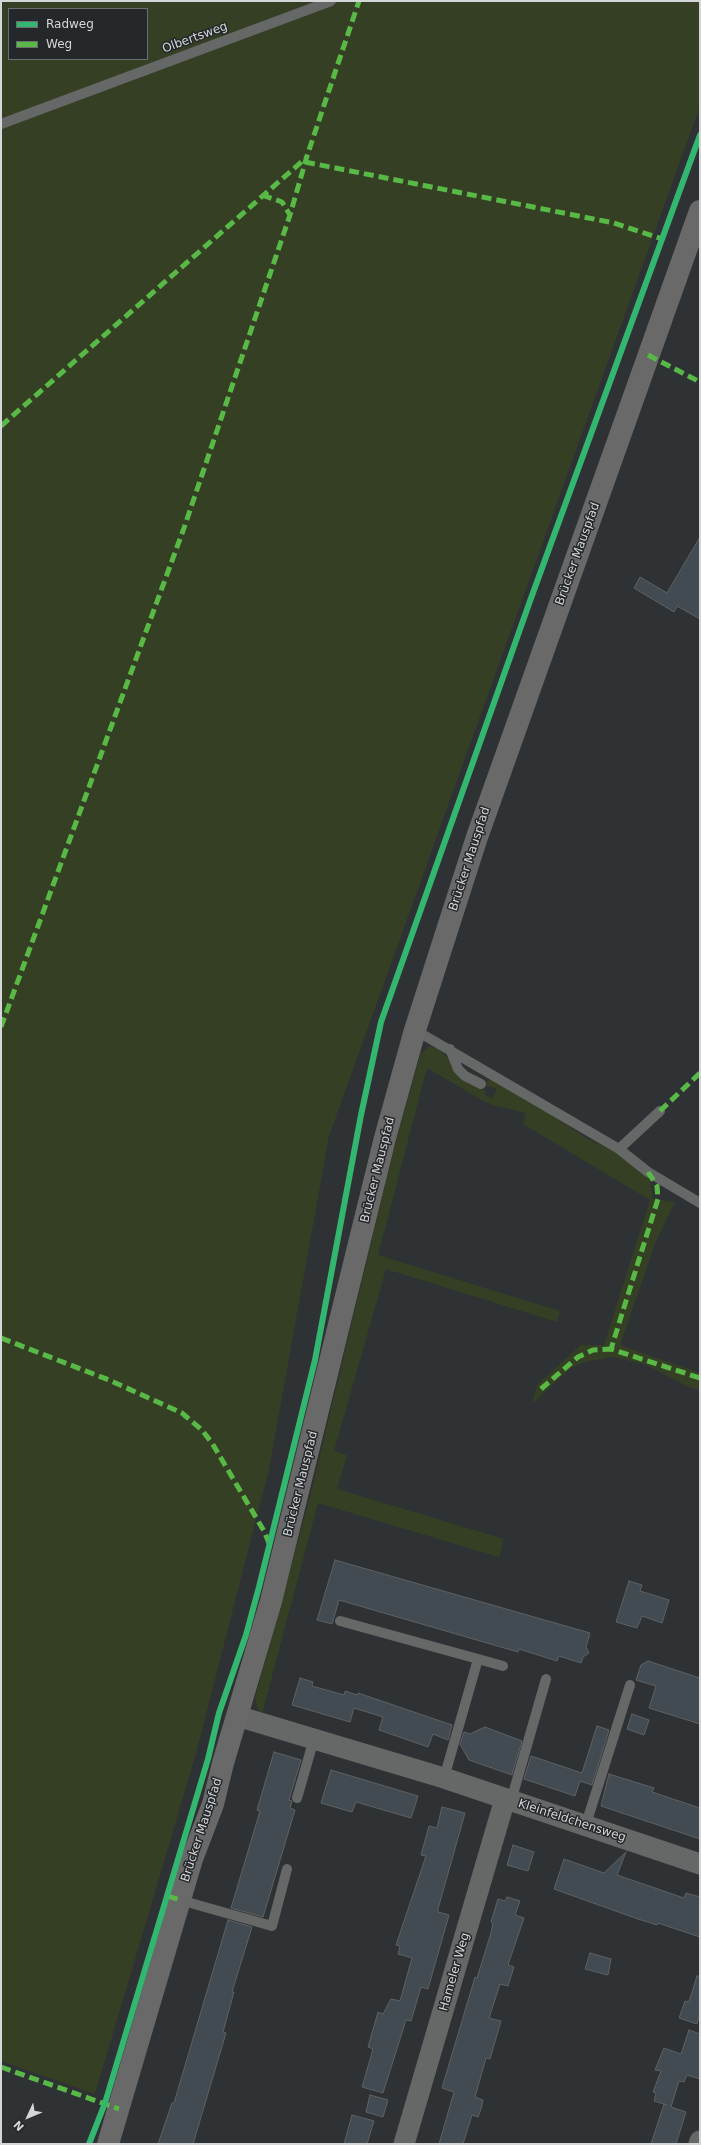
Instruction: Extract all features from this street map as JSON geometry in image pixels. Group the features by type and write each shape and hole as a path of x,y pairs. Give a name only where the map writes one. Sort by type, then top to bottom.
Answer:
{"main road":[{"name":"Brücker Mauspfad","path":"108,2144 198,1839 213,1804 285,1549 385,1138 415,1030 477,836 700,211"}],"street":[{"name":"Kleinfeldchensweg","path":"237,1716 444,1778 699,1861"},
{"name":"Hameler Weg","path":"404,2144 508,1800"}],"lane":[{"name":"Olbertsweg","path":"1,124 331,1"},
{"path":"415,1030 450,1049 619,1149 648,1172 700,1203"},
{"path":"450,1049 458,1068 465,1076 481,1084"},
{"path":"619,1149 660,1111"},
{"path":"340,1621 503,1666"},
{"path":"444,1778 478,1659"},
{"path":"508,1800 546,1679"},
{"path":"586,1824 630,1685"},
{"path":"297,1798 314,1739"},
{"path":"180,1900 272,1926 287,1869"}],"green space":[{"path":"1,1 700,1 700,106 329,1136 269,1469 195,1757 95,2094 1,2061"},
{"path":"430,1046 440,1050 448,1059 454,1070 472,1084 486,1091 485,1095 492,1098 497,1089 484,1085 490,1079 520,1094 586,1138 616,1152 642,1171 650,1179 653,1199 675,1202 656,1241 620,1345 700,1373 700,1390 689,1387 644,1364 612,1357 585,1362 571,1368 532,1404 537,1385 581,1345 604,1345 650,1200 523,1124 526,1113 489,1104 427,1068 378,1255 560,1311 557,1322 386,1269 334,1451 347,1455 337,1489 504,1539 499,1557 318,1503 262,1714 258,1710 255,1698 309,1501 392,1156 421,1053"}],"building":[{"path":"700,537 700,619 677,606 674,612 634,588 640,577 667,593"},
{"path":"335,1560 590,1633 586,1647 589,1653 583,1657 581,1663 559,1656 557,1661 519,1649 518,1652 339,1600 332,1624 317,1620"},
{"path":"629,1581 642,1585 640,1591 669,1600 662,1623 642,1616 637,1628 616,1622"},
{"path":"648,1661 700,1678 700,1724 649,1708 656,1686 636,1680 641,1665"},
{"path":"300,1678 313,1682 312,1686 344,1695 345,1691 357,1695 358,1693 452,1725 448,1740 433,1734 428,1747 379,1730 383,1717 354,1708 350,1722 292,1705"},
{"path":"632,1714 649,1720 644,1735 627,1729"},
{"path":"597,1726 609,1730 592,1785 580,1781 575,1796 524,1779 531,1756 582,1773"},
{"path":"485,1727 522,1741 512,1775 469,1760 460,1744 464,1732 470,1734"},
{"path":"274,1752 301,1760 289,1800 292,1801 290,1808 295,1810 263,1917 231,1908 260,1811 257,1810"},
{"path":"331,1770 418,1796 411,1818 356,1802 352,1812 321,1803"},
{"path":"609,1774 654,1788 652,1792 700,1808 700,1839 601,1806"},
{"path":"442,1807 465,1813 438,1909 438,1912 449,1915 428,1989 421,1987 411,2021 406,2020 383,2093 362,2087 373,2049 368,2047 378,2012 383,2014 391,1999 400,2001 412,1958 398,1954 400,1946 396,1945 426,1856 421,1855 429,1826 437,1828"},
{"path":"513,1845 534,1852 528,1871 507,1865"},
{"path":"626,1852 617,1875 684,1898 686,1893 700,1897 700,1937 658,1923 657,1925 635,1918 554,1889 564,1859 604,1873"},
{"path":"507,1897 520,1901 515,1915 524,1918 508,1965 514,1967 508,1986 500,1984 489,2018 501,2021 490,2059 486,2058 475,2097 483,2100 481,2109 478,2117 472,2115 463,2144 439,2144 454,2092 442,2088 475,1977 477,1978 491,1933 493,1923 491,1922 498,1899 505,1901"},
{"path":"228,1920 252,1927 232,1992 234,1992 223,2032 226,2033 193,2144 158,2144 172,2103 174,2103"},
{"path":"590,1953 611,1959 608,1975 585,1969"},
{"path":"697,1976 700,1976 700,2014 697,2024 679,2018 685,2001 689,2002"},
{"path":"689,2030 700,2034 700,2079 687,2075 684,2082 679,2081 671,2107 686,2112 676,2144 651,2144 664,2104 654,2101 656,2093 653,2092 661,2071 655,2070 664,2048 681,2054"},
{"path":"370,2095 388,2100 383,2117 366,2112"},
{"path":"352,2115 374,2121 367,2144 344,2144"}],"marked path":[{"path":"1,1027 184,528 290,215 307,156 359,1"},
{"path":"1,426 307,157"},
{"path":"305,162 614,223 662,239"},
{"path":"262,195 282,202 290,215"},
{"path":"648,355 700,382"},
{"path":"660,1111 700,1073"},
{"path":"648,1172 657,1186 658,1199 611,1349 700,1378"},
{"path":"1,1338 109,1380 182,1413 202,1430 212,1443 264,1531 269,1543"},
{"path":"541,1389 578,1357 593,1350 611,1349"},
{"path":"168,1896 180,1900"},
{"path":"1,2067 119,2109"}],"cycle path":[{"path":"89,2144 105,2103 208,1759 219,1713 246,1635 259,1587 315,1360 361,1115 381,1022 530,601 700,135"}]}
